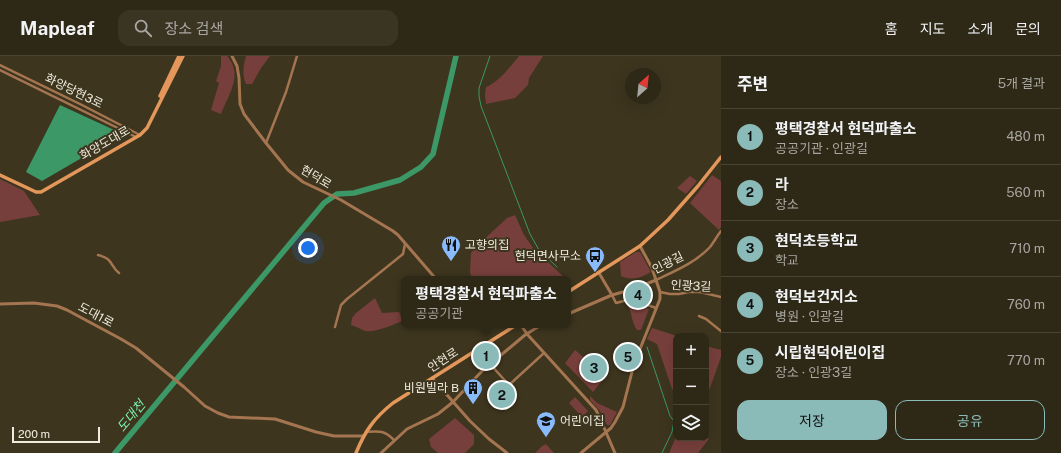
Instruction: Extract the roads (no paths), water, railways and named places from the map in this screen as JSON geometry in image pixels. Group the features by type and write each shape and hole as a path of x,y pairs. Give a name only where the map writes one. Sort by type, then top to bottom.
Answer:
{"main road":[{"name":"화양도대로","path":"0,173 36,192 41,192 137,135 147,128 180,56"},
{"path":"571,290 640,246 668,220 721,157"},
{"name":"안현로","path":"356,453 363,436 372,423 387,408 511,328"}],"street":[{"name":"현덕로","path":"232,56 237,66 240,104 244,114 288,170 303,182 337,199 387,227 398,235 433,276"},
{"path":"266,143 286,92 296,56"},
{"name":"화양당현3로","path":"0,65 80,104 137,135"},
{"name":"화양당현3로","path":"0,70 137,135"},
{"name":"인광길","path":"571,313 612,295 634,289 681,268 697,258 710,247 721,231"},
{"path":"335,327 341,305 402,254 406,244"},
{"name":"인광3길","path":"581,453 611,428 620,413 623,407 634,364 660,299 660,292 652,268 640,246"},
{"path":"98,255 108,258 115,270 119,273"},
{"path":"599,273 616,303 631,299 656,308"},
{"name":"인광3길","path":"660,292 670,294 700,292 721,297"},
{"name":"도대1로","path":"0,304 34,303 57,306 67,310 136,348 205,406 218,413 229,417 274,419 334,436 363,436"},
{"path":"699,316 706,319 721,331"},
{"path":"523,328 596,410 615,453"},
{"path":"381,453 406,429 438,414 453,402 482,371 536,328"},
{"path":"490,364 509,386 544,353"},
{"path":"432,378 489,439 508,453"},
{"path":"366,432 384,432 394,440"}],"waterway":[{"name":"도대천","path":"115,453 324,203 337,194 354,193 400,180 421,167 433,154 456,56"},
{"path":"490,56 479,88 481,106 530,234 539,250 557,267"},
{"path":"647,347 670,416 674,421 672,432 662,453"}],"place":[{"name":"고향의집","path":"451,262"},
{"name":"현덕면사무소","path":"595,273"},
{"name":"현덕보건지소","path":"638,295"},
{"name":"평택경찰서 현덕파출소","path":"486,356"},
{"name":"시립현덕어린이집","path":"628,357"},
{"name":"현덕초등학교","path":"594,368"},
{"name":"라","path":"502,395"},
{"name":"비원빌라 B","path":"473,405"},
{"name":"어린이집","path":"546,438"}]}
